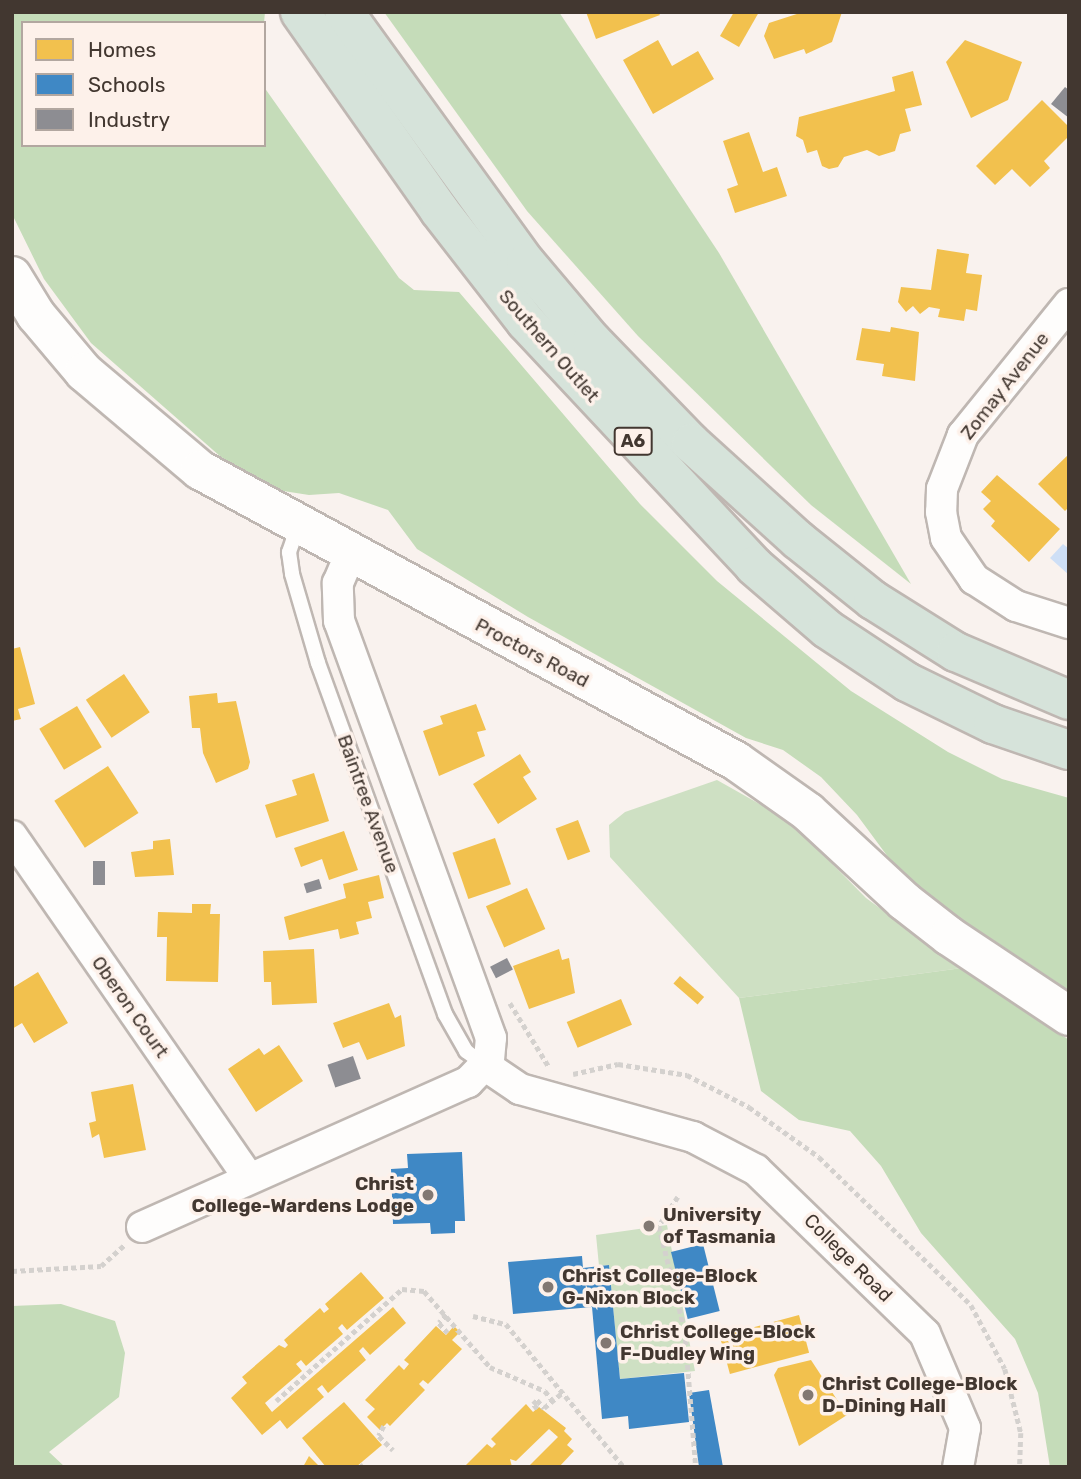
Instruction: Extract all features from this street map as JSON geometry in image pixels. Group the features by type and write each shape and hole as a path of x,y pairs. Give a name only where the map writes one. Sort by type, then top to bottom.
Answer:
{"highway":[{"name":"Southern Outlet","path":"300,12 439,210 526,322 754,566 827,629 907,681 993,724 1069,750"},
{"name":"Southern Outlet","path":"344,12 526,264 600,349 709,459 835,571 911,626 997,672 1069,700"}],"street":[{"name":"Proctors Road","path":"12,276 56,341 141,424 200,470 350,555 736,761 808,812 934,925 1069,1016"},
{"name":"Zomay Avenue","path":"1069,304 963,435 943,489 946,537 957,559 978,583 1016,606 1069,623"},
{"name":"Baintree Avenue","path":"350,555 338,583 339,621 491,1038 486,1066"},
{"name":"Oberon Court","path":"12,836 248,1177"},
{"path":"142,1227 248,1177 468,1082 486,1066"},
{"name":"College Road","path":"486,1066 520,1089 693,1136 756,1170 925,1334 965,1428 958,1467"}],"lane":[{"name":"Baintree Avenue","path":"298,526 289,552 292,574 318,663 445,1014 466,1051 486,1066"}],"path":[{"path":"678,1197 659,1226 685,1331 696,1467"},
{"path":"12,1271 101,1266 142,1227"},
{"path":"276,1401 402,1289 424,1291 491,1367 545,1391 553,1401"},
{"path":"447,1315 439,1323 448,1332"},
{"path":"473,1316 506,1324 624,1467"},
{"path":"537,1409 533,1404 537,1400 544,1408 563,1392"},
{"path":"384,1426 379,1436 393,1450"}],"green space":[{"path":"12,12 265,12 264,21 21,21 21,147 266,147 266,90 399,278 414,290 459,292 640,504 717,581 851,691 948,752 1002,779 1069,798 1069,999 938,908 891,861 857,815 821,777 783,750 746,738 528,617 417,549 388,510 339,493 309,495 277,490 221,457 91,343 44,279 12,214"},
{"path":"384,12 559,12 719,253 911,584 811,505 638,336 527,211"},
{"path":"717,780 790,821 866,898 962,968 739,998 610,857 609,825 625,812"},
{"path":"962,968 1069,1040 1069,1467 1050,1467 1038,1393 1015,1339 921,1233 881,1166 850,1131 799,1120 761,1091 739,998"},
{"path":"667,1225 695,1371 620,1379 609,1265 599,1266 596,1235"},
{"path":"61,1304 115,1321 125,1353 119,1397 49,1452 65,1467 12,1467 12,1306"}],"water":[{"path":"1063,544 1069,549 1069,575 1050,558"}],"building: Homes":[{"path":"586,12 658,12 660,15 596,39"},
{"path":"734,12 759,12 739,47 720,36"},
{"path":"803,12 842,12 832,42 806,54 804,49 774,59 764,36 769,23"},
{"path":"658,40 672,66 698,51 714,79 653,114 623,60"},
{"path":"965,40 1022,62 1008,100 971,118 946,62"},
{"path":"913,71 922,105 905,109 911,131 900,134 895,151 879,156 867,150 844,157 838,167 829,169 822,166 817,150 807,153 803,140 796,136 799,117 895,91 892,77"},
{"path":"1042,100 1069,127 1069,136 1044,161 1050,168 1030,187 1012,169 995,185 976,166"},
{"path":"749,132 763,172 777,167 787,196 735,213 727,189 738,185 723,141"},
{"path":"937,249 969,254 966,273 982,275 977,311 966,309 964,321 938,317 940,309 929,307 920,314 913,306 906,312 898,302 901,287 931,290"},
{"path":"891,327 919,332 915,381 882,376 884,364 856,360 862,328 890,332"},
{"path":"1069,454 1069,507 1065,511 1038,484"},
{"path":"997,475 1060,529 1029,562 991,526 995,521 983,509 991,501 981,492"},
{"path":"20,647 35,704 18,709 21,719 12,721 12,649"},
{"path":"124,674 150,712 112,738 86,700"},
{"path":"217,693 218,703 236,701 250,762 248,769 216,783 203,753 200,728 192,728 189,696"},
{"path":"476,704 486,730 477,732 485,756 439,776 423,731 443,724 440,716"},
{"path":"77,706 102,747 64,770 39,729"},
{"path":"520,754 531,772 523,777 537,799 498,824 473,784"},
{"path":"108,766 138,813 85,848 54,801"},
{"path":"314,773 329,821 276,838 265,805 297,795 292,780"},
{"path":"578,820 590,852 568,860 556,829"},
{"path":"344,831 358,870 329,880 322,859 301,867 294,848"},
{"path":"495,838 511,884 468,899 452,853"},
{"path":"170,839 174,875 135,877 131,852 153,849 153,841"},
{"path":"379,875 384,898 368,902 372,918 356,922 359,934 340,939 338,929 289,940 284,917 346,898 343,884"},
{"path":"527,888 545,929 504,947 486,906"},
{"path":"192,904 211,904 210,914 220,914 218,982 166,981 167,937 157,937 158,912 192,913"},
{"path":"314,949 317,1003 272,1005 271,982 264,982 263,951"},
{"path":"559,949 562,960 569,958 575,993 529,1009 513,966"},
{"path":"38,972 68,1023 34,1043 22,1023 12,1029 12,988"},
{"path":"680,976 704,997 698,1005 673,984"},
{"path":"621,999 632,1025 578,1048 567,1022"},
{"path":"389,1003 395,1018 401,1015 405,1046 367,1060 359,1042 343,1048 333,1023"},
{"path":"279,1045 303,1081 256,1112 228,1069 259,1048 264,1055"},
{"path":"133,1084 146,1150 104,1158 99,1134 92,1138 89,1123 96,1121 91,1092"},
{"path":"361,1272 384,1298 347,1330 342,1324 338,1328 343,1334 306,1366 301,1360 296,1364 302,1371 265,1403 272,1412 393,1307 406,1323 370,1355 363,1347 359,1351 366,1360 328,1393 322,1385 317,1389 324,1397 287,1429 280,1420 262,1435 231,1398 247,1383 242,1377 279,1345 285,1348 288,1345 284,1340 320,1308 324,1313 329,1309 325,1304"},
{"path":"799,1315 809,1353 730,1374 720,1336"},
{"path":"436,1326 446,1335 454,1326 460,1332 452,1340 462,1349 428,1384 423,1380 419,1384 425,1390 390,1426 387,1423 380,1430 367,1417 375,1409 365,1400 399,1365 404,1370 409,1364 404,1360"},
{"name":"Christ College-Block D-Dining Hall","path":"811,1360 847,1415 799,1446 774,1375 778,1368"},
{"path":"344,1402 382,1445 356,1467 326,1467 302,1438"},
{"path":"526,1404 533,1412 539,1407 566,1428 564,1431 572,1439 567,1445 574,1451 559,1467 528,1467 558,1437 549,1429 516,1461 510,1459 512,1467 464,1467 487,1444 492,1448 496,1444 491,1439"},
{"path":"309,1456 320,1467 303,1467"}],"building: Schools":[{"name":"Christ College-Wardens Lodge","path":"462,1152 465,1221 455,1221 455,1233 431,1234 430,1223 393,1224 391,1169 408,1168 407,1154"},
{"path":"703,1244 720,1311 688,1319 671,1252"},
{"path":"582,1256 583,1268 609,1265 620,1379 684,1373 689,1422 629,1429 628,1416 602,1419 592,1307 513,1314 508,1262"},
{"path":"709,1390 723,1467 699,1467 689,1393"}],"building: Industry":[{"path":"1065,87 1069,90 1069,118 1051,104"},
{"path":"93,861 105,861 105,885 93,885"},
{"path":"319,879 322,889 307,893 304,884"},
{"path":"507,958 513,970 496,978 490,967"},
{"path":"353,1056 361,1079 335,1087 327,1065"}],"place":[{"name":"Christ College-Wardens Lodge","path":"428,1195"},
{"name":"University of Tasmania","path":"649,1226"},
{"name":"Christ College-Block G-Nixon Block","path":"548,1287"},
{"name":"Christ College-Block F-Dudley Wing","path":"606,1343"},
{"name":"Christ College-Block D-Dining Hall","path":"808,1395"}]}
